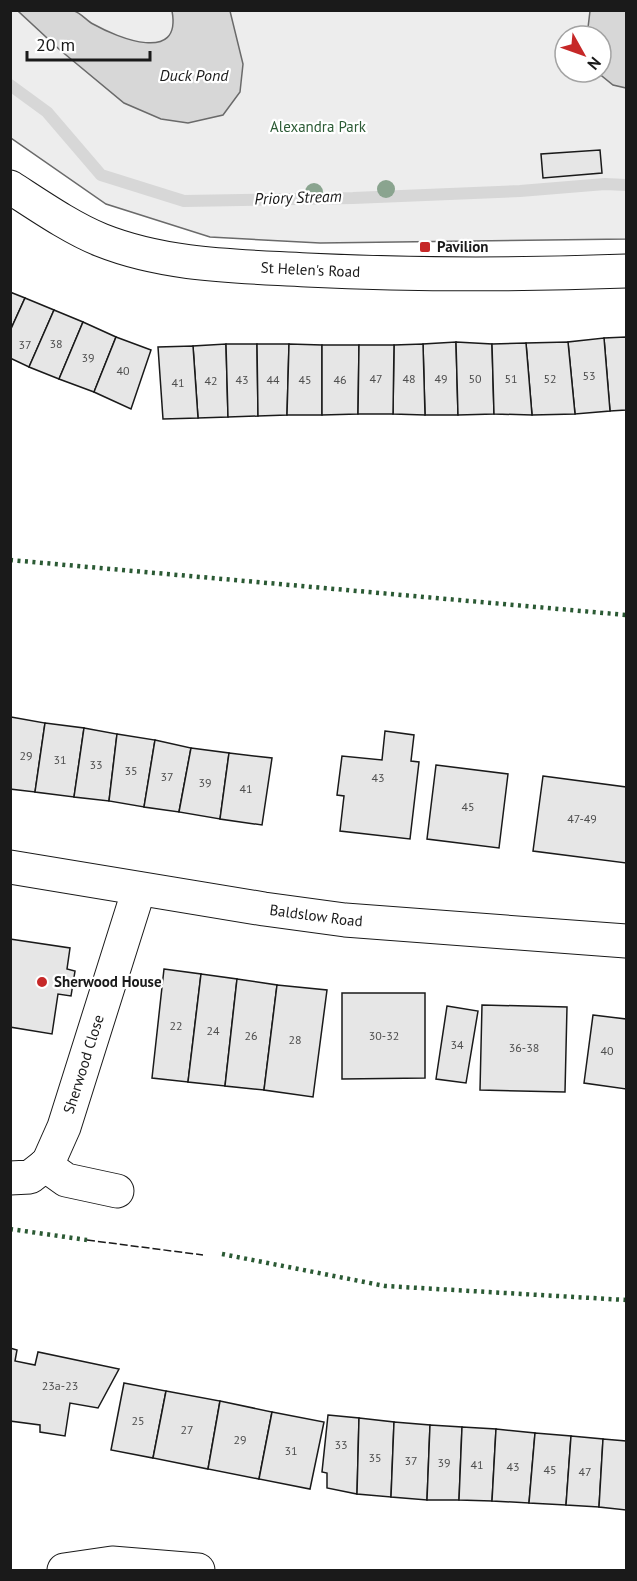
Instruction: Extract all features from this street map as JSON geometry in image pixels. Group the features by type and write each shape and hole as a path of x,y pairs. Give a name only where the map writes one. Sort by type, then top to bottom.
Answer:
{"street":[{"name":"St Helen's Road","path":"10,187 45,210 100,240 169,260 229,266 391,273 550,274 627,271"},
{"name":"Baldslow Road","path":"10,867 345,920 627,941"},
{"name":"Sherwood Close","path":"45,1166 64,1127 139,889"},
{"path":"10,1178 30,1177 45,1166 66,1180 117,1191"},
{"path":"64,1570 112,1563 198,1570"}],"shaded area":[{"name":"Alexandra Park","path":"10,11 626,11 626,239 320,243 210,237 106,204 11,138"}],"water":[{"name":"Duck Pond","path":"56,9 74,11 104,30 146,43 158,42 167,37 173,27 172,11 230,11 243,64 240,92 223,115 188,123 161,119 124,103 60,50 18,11"},
{"path":"590,11 626,11 626,88 612,84 613,24 588,24"}],"building":[{"path":"600,150 602,173 543,178 541,154"},
{"path":"10,292 25,298 10,331"},
{"path":"25,298 54,310 29,367 10,358 10,331"},
{"path":"54,310 83,322 59,379 29,367"},
{"path":"83,322 116,337 94,392 59,379"},
{"path":"116,337 151,350 131,409 94,392"},
{"path":"626,337 626,410 610,411 604,338"},
{"path":"604,338 610,411 575,414 568,342"},
{"path":"456,342 458,415 425,415 423,344"},
{"path":"456,342 492,344 494,414 458,415"},
{"path":"568,342 575,414 532,415 526,343"},
{"path":"526,343 532,415 494,414 492,344"},
{"path":"226,344 228,417 198,418 193,346"},
{"path":"226,344 257,344 258,416 228,417"},
{"path":"257,344 289,344 287,415 258,416"},
{"path":"289,344 322,345 322,415 287,415"},
{"path":"423,344 425,415 393,414 394,345"},
{"path":"322,345 359,345 358,414 322,415"},
{"path":"359,345 394,345 393,414 358,414"},
{"path":"193,346 198,418 163,419 158,347"},
{"path":"11,717 45,723 35,792 10,789"},
{"path":"45,723 84,728 74,797 35,792"},
{"path":"84,728 117,734 109,801 74,797"},
{"path":"385,731 414,735 411,761 419,762 410,839 340,831 344,796 337,795 342,756 382,760"},
{"path":"117,734 155,740 144,807 109,801"},
{"path":"155,740 191,748 179,812 144,807"},
{"path":"191,748 229,753 220,819 179,812"},
{"path":"229,753 272,758 262,825 220,819"},
{"path":"436,765 508,774 499,848 427,839"},
{"path":"543,776 626,787 626,863 533,851"},
{"name":"Sherwood House","path":"10,939 70,948 67,969 75,971 71,996 58,994 52,1034 10,1027"},
{"path":"164,969 201,974 188,1082 152,1078"},
{"path":"201,974 237,979 225,1086 188,1082"},
{"path":"237,979 277,985 264,1090 225,1086"},
{"path":"277,985 327,990 313,1097 264,1090"},
{"path":"342,993 425,993 425,1078 342,1079"},
{"path":"482,1005 567,1007 565,1092 480,1090"},
{"path":"447,1006 478,1011 466,1083 436,1079"},
{"path":"593,1015 626,1019 626,1089 584,1083"},
{"path":"10,1348 17,1350 15,1361 35,1365 38,1352 119,1369 98,1408 70,1403 65,1436 40,1432 40,1425 10,1421"},
{"path":"124,1383 166,1391 153,1458 111,1450"},
{"path":"166,1391 220,1401 208,1469 153,1458"},
{"path":"220,1401 272,1412 259,1479 208,1469"},
{"path":"272,1412 324,1422 310,1489 259,1479"},
{"path":"328,1415 359,1418 357,1494 327,1488 327,1473 322,1472"},
{"path":"359,1418 394,1422 391,1497 357,1494"},
{"path":"394,1422 430,1425 427,1500 391,1497"},
{"path":"430,1425 462,1427 459,1500 427,1500"},
{"path":"462,1427 496,1429 492,1501 459,1500"},
{"path":"496,1429 535,1433 529,1503 492,1501"},
{"path":"535,1433 571,1436 566,1505 529,1503"},
{"path":"571,1436 603,1439 599,1507 566,1505"},
{"path":"603,1439 626,1441 626,1510 599,1507"}],"waterway":[{"name":"Priory Stream","path":"10,85 47,112 101,175 184,201 353,198 520,191 605,184 626,185"}],"hedge":[{"path":"10,560 626,615"},
{"path":"10,1229 87,1240"},
{"path":"222,1254 385,1286 626,1300"}],"fence":[{"path":"87,1240 203,1255"}],"place":[{"name":"Pavilion","path":"425,247"},
{"name":"Sherwood House","path":"42,982"}]}
